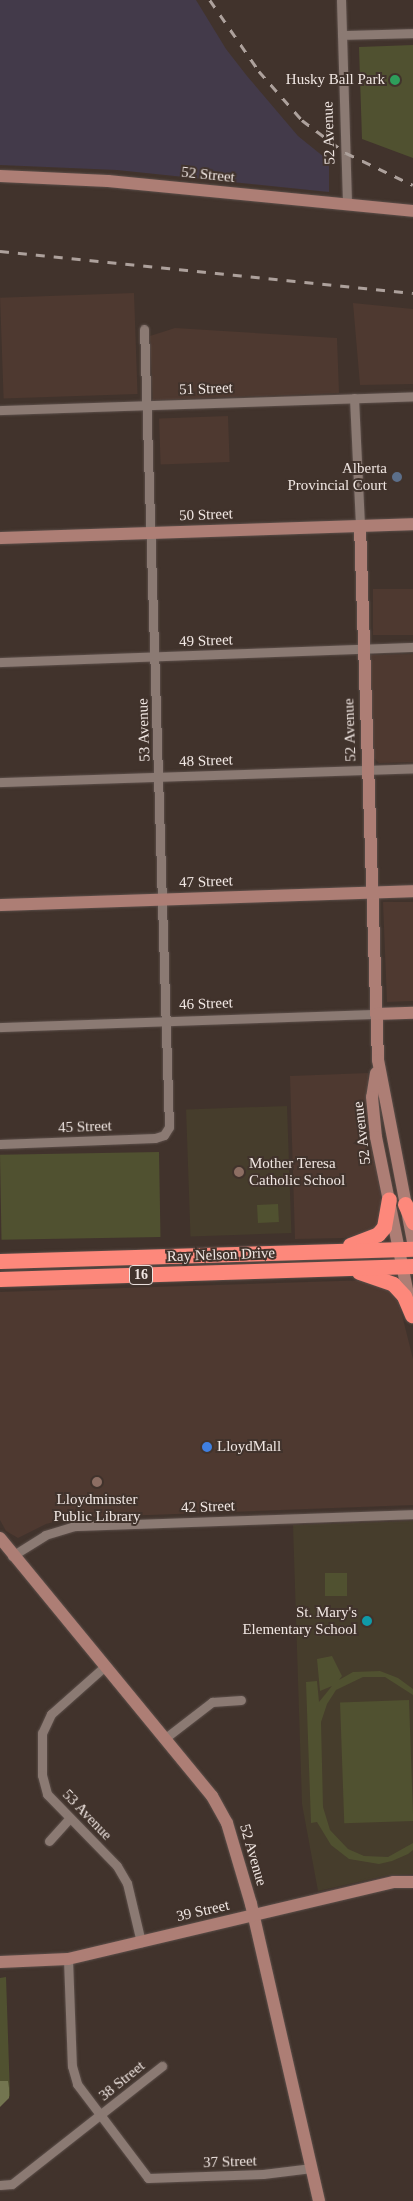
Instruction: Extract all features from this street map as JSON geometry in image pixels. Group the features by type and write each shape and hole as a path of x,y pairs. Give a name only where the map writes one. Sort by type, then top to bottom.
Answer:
{"highway":[{"path":"326,1251 365,1241 378,1234 384,1227 390,1199"},
{"path":"406,1204 413,1222"},
{"name":"Ray Nelson Drive","path":"2,1260 406,1249"},
{"name":"Ray Nelson Drive","path":"0,1279 408,1266"},
{"path":"338,1268 372,1274 389,1282 404,1296 413,1317"},
{"path":"262,1281 282,1270"}],"street":[{"name":"52 Avenue","path":"341,0 347,204"},
{"path":"342,35 413,32"},
{"name":"52 Street","path":"0,176 108,181 413,211"},
{"name":"53 Avenue","path":"144,329 167,1021 168,1130"},
{"name":"51 Street","path":"0,410 413,396"},
{"name":"52 Avenue","path":"354,398 378,1060 413,1242"},
{"name":"50 Street","path":"0,538 413,524"},
{"name":"49 Street","path":"0,662 413,647"},
{"name":"48 Street","path":"0,782 413,768"},
{"name":"47 Street","path":"0,905 413,891"},
{"name":"46 Street","path":"0,1027 413,1013"},
{"name":"52 Avenue","path":"378,1060 372,1097 374,1122 390,1199 406,1249 413,1317"},
{"name":"45 Street","path":"0,1144 155,1138 168,1130"},
{"name":"42 Street","path":"12,1556 45,1535 75,1526 413,1514"},
{"name":"52 Avenue","path":"0,1538 12,1556 212,1796 227,1823 253,1916 319,2201"},
{"name":"53 Avenue","path":"104,1667 61,1703 42,1733 42,1775 47,1794 117,1866 127,1883 141,1942"},
{"path":"164,1739 212,1702 241,1700"},
{"path":"48,1841 70,1818"},
{"name":"39 Street","path":"0,1962 68,1959 394,1882 413,1882"},
{"path":"0,2185 12,2184 99,2116 77,2084 72,2066 68,1959"},
{"name":"38 Street","path":"99,2116 162,2066"},
{"name":"37 Street","path":"99,2116 148,2178 263,2174 312,2168"}],"shaded area":[{"path":"0,0 196,0 226,49 247,76 298,136 329,161 329,192 117,170 0,165"},
{"path":"134,293 138,394 4,399 0,298"},
{"path":"353,303 413,309 413,384 360,385"},
{"path":"175,328 337,338 339,393 153,400 150,336"},
{"path":"228,416 230,462 161,464 159,418"},
{"path":"373,589 413,589 413,635 373,635"},
{"path":"413,654 413,762 379,763 374,758 370,655"},
{"path":"383,902 413,902 413,1001 387,1002"},
{"path":"368,1073 369,1112 382,1209 377,1226 369,1231 344,1238 295,1239 290,1076"},
{"name":"Mother Teresa Catholic School","path":"287,1106 291,1233 190,1236 186,1110"},
{"path":"371,1280 390,1291 398,1299 413,1359 413,1505 69,1518 46,1524 18,1538 6,1531 0,1520 0,1292"},
{"path":"413,1521 413,1874 389,1875 318,1891 302,1804 293,1525"}],"green space":[{"name":"Husky Ball Park","path":"413,45 413,158 362,139 359,47"},
{"path":"159,1152 160,1237 2,1240 0,1155"},
{"path":"278,1204 279,1222 258,1223 257,1205"},
{"path":"325,1573 347,1573 347,1596 325,1596"},
{"path":"332,1656 342,1676 339,1680 353,1672 380,1671 398,1678 413,1689 413,1695 385,1677 363,1677 336,1690 327,1704 321,1722 323,1807 330,1830 348,1849 364,1856 388,1857 413,1843 413,1850 392,1861 379,1864 349,1859 331,1845 317,1822 311,1823 306,1682 317,1681 319,1702 332,1686 320,1691 317,1659"},
{"path":"409,1700 413,1821 344,1823 340,1702"},
{"path":"6,1977 10,2096 0,2105 0,1978"},
{"path":"0,2081 8,2081 9,2098 0,2107"}],"railway":[{"path":"210,0 259,71 302,120 346,153 413,185"},
{"path":"0,251 413,293"}],"place":[{"name":"Husky Ball Park","path":"395,80"},
{"name":"Alberta Provincial Court","path":"397,477"},
{"name":"Mother Teresa Catholic School","path":"239,1172"},
{"name":"LloydMall","path":"207,1447"},
{"name":"Lloydminster Public Library","path":"97,1482"},
{"name":"St. Mary's Elementary School","path":"367,1621"}]}
